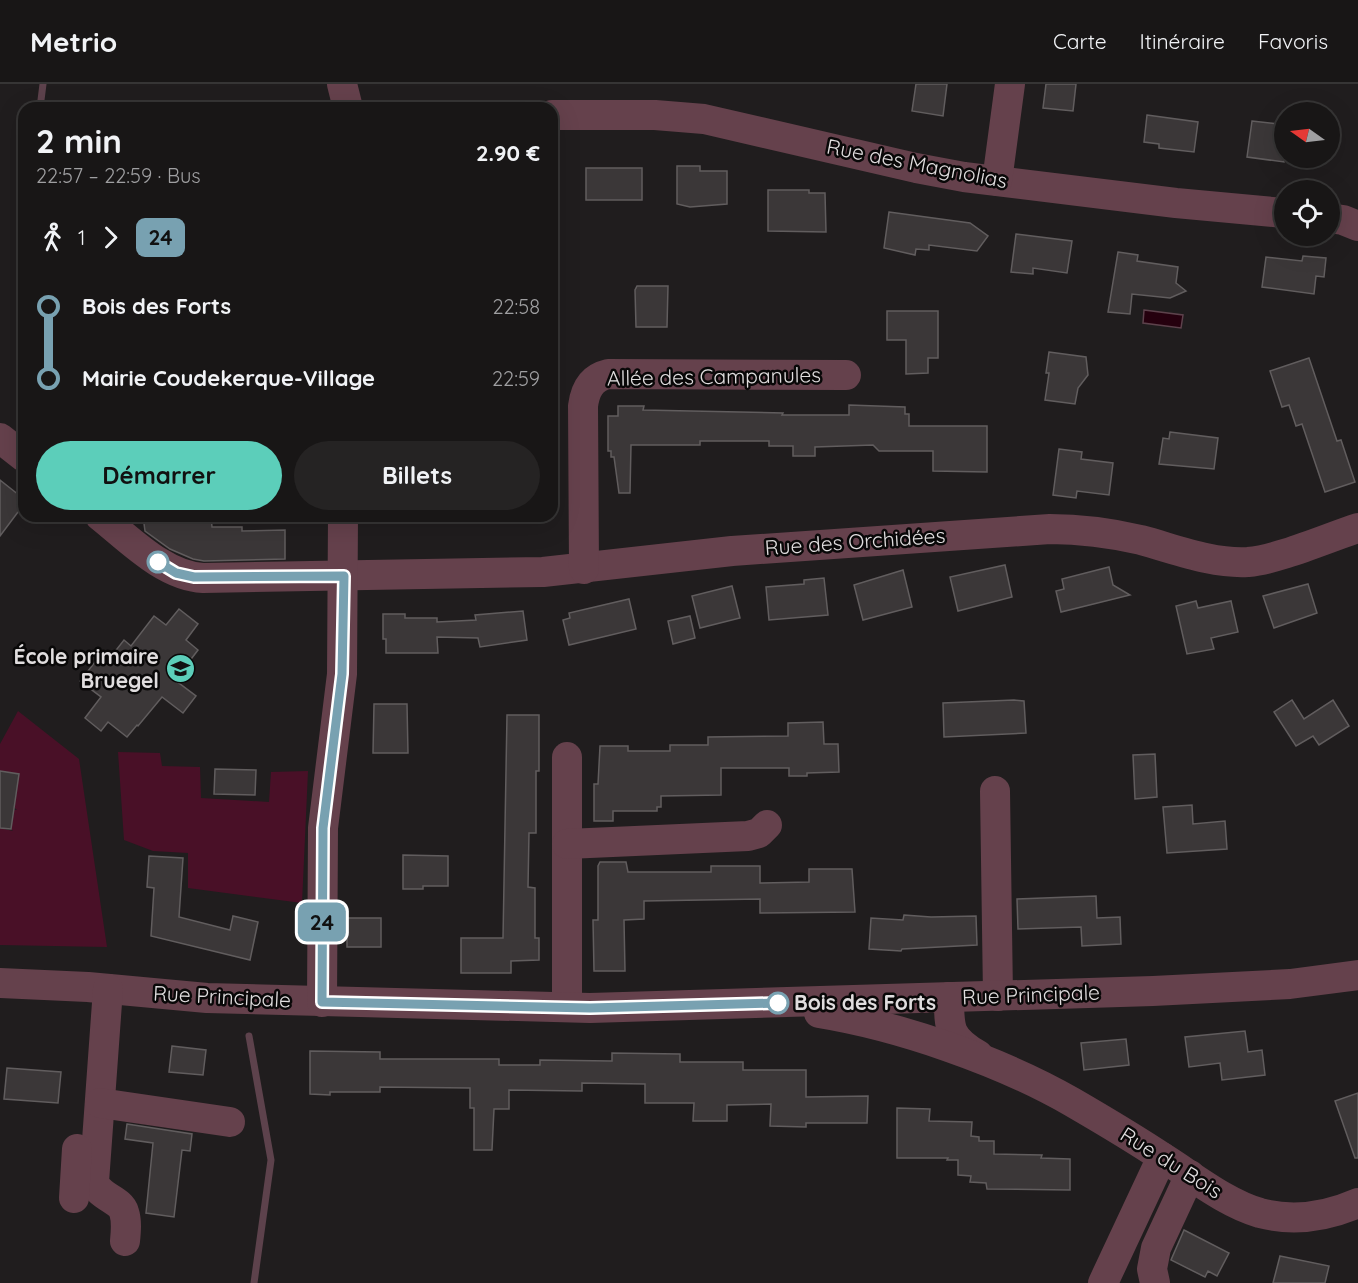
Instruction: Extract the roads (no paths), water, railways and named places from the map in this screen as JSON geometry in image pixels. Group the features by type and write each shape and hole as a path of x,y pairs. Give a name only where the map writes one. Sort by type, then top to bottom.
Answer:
{"street":[{"path":"342,84 346,102"},
{"path":"997,181 1010,84"},
{"name":"Rue des Magnolias","path":"558,115 654,115 704,119 916,168 997,181 1176,203 1274,212"},
{"path":"1340,220 1358,226"},
{"name":"Allée des Campanules","path":"584,569 583,406 586,390 596,379 608,374 846,375"},
{"path":"0,438 18,452"},
{"name":"Rue des Orchidées","path":"108,522 166,568 184,576 203,578 481,574 584,569 732,551 1050,529 1111,534 1202,557 1248,562 1271,557 1358,528"},
{"path":"322,1002 323,828 342,674 343,522"},
{"path":"567,757 567,1007"},
{"path":"995,791 998,996"},
{"path":"567,844 748,836 759,833 767,825"},
{"name":"Rue Principale","path":"1199,988 1358,958"},
{"name":"Rue Principale","path":"0,982 207,998 567,1007 762,1004 1199,988 1290,984 1358,975"},
{"path":"98,988 100,1102 94,1182 99,1191 122,1207 126,1221 125,1241"},
{"path":"74,1198 98,988"},
{"path":"934,998 920,1015 923,1026 938,1044"},
{"name":"Rue du Bois","path":"934,998 955,1037 967,1048 993,1064"},
{"name":"Rue du Bois","path":"762,1004 848,1018 938,1044 993,1064 1064,1097 1247,1208 1280,1217 1314,1216 1358,1203"},
{"path":"100,1102 230,1122"},
{"path":"1102,1283 1162,1157"},
{"path":"1155,1283 1152,1269 1156,1248 1190,1175"}],"waterway":[{"path":"41,102 43,84"},
{"path":"249,1036 271,1160 254,1283"}],"place":[{"name":"École primaire Bruegel","path":"180,669"},
{"name":"Bois des Forts","path":"778,1003"}]}
